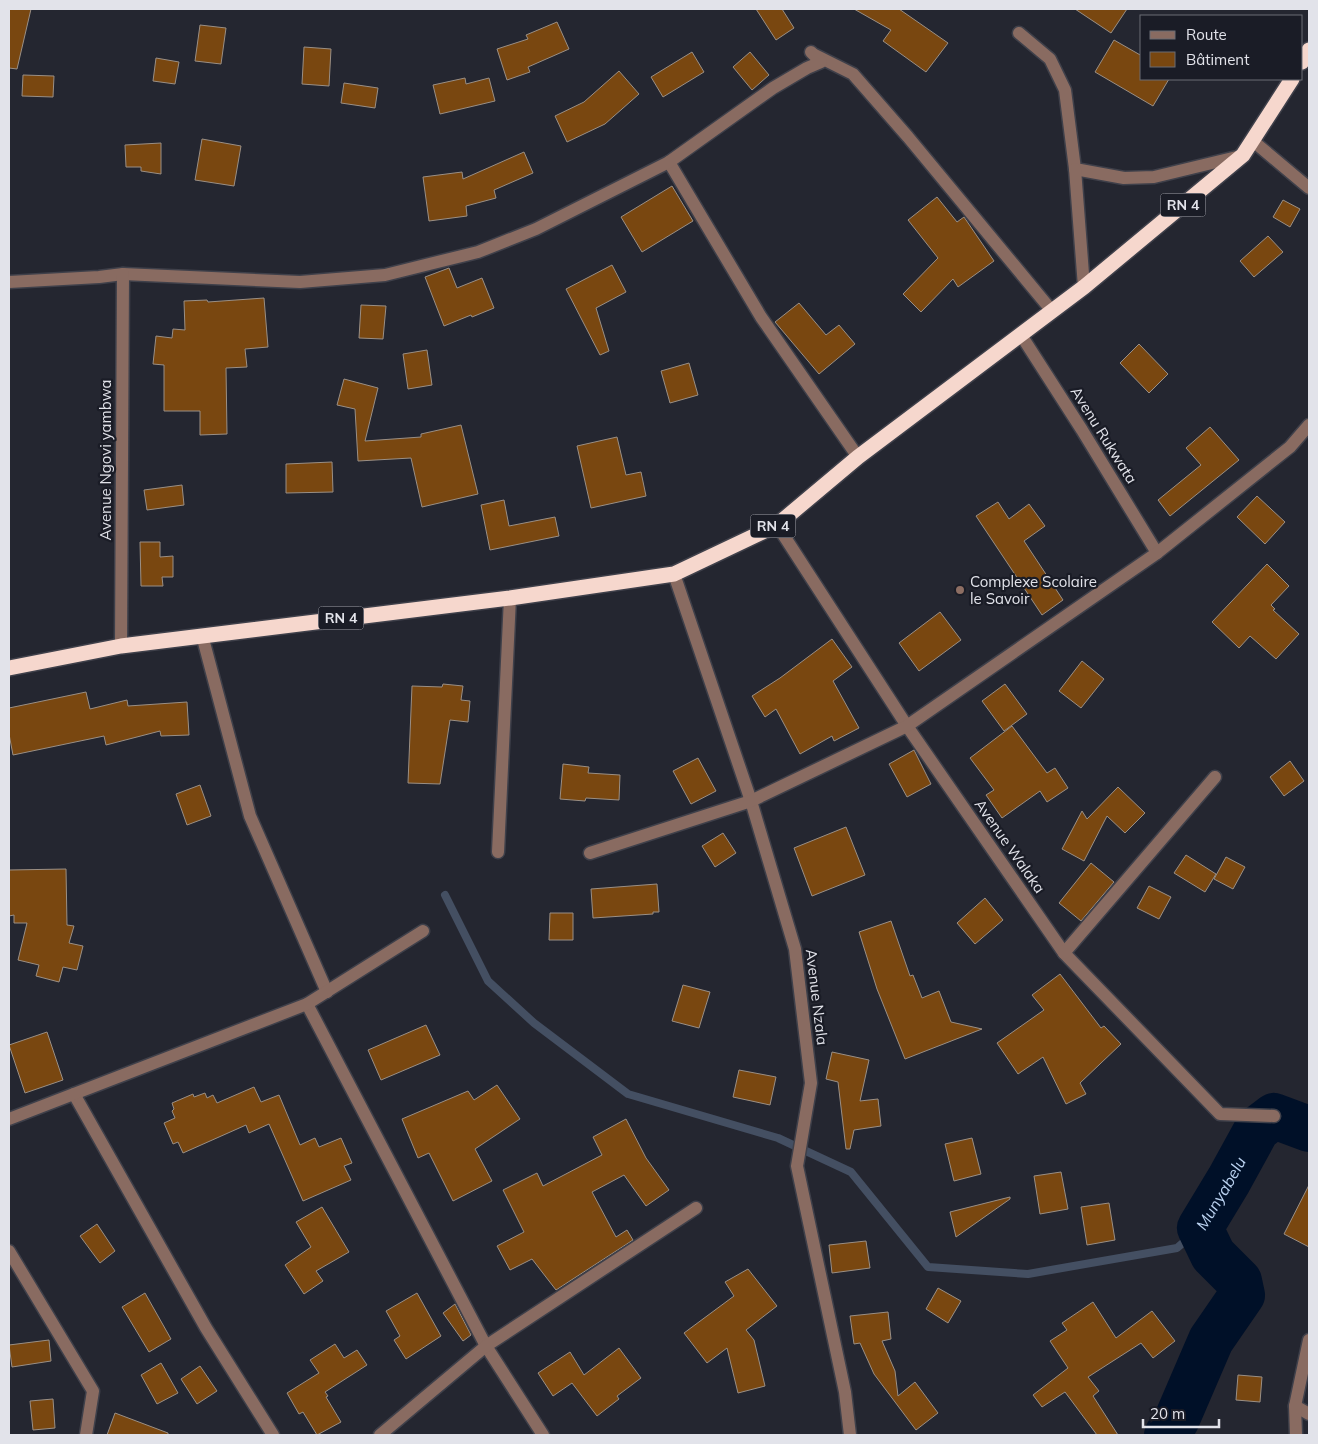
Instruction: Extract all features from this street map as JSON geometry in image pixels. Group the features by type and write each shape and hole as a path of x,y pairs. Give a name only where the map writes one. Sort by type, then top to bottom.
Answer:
{"highway":[{"name":"RN 4","path":"9,668 121,646 510,598 674,574 777,524 858,457 1084,287 1243,156 1291,80"}],"street":[{"path":"1019,33 1050,59 1064,90 1075,168 1084,287"},
{"path":"9,282 99,278 123,274 300,282 385,275 478,252 528,232 669,162 774,88 807,68 821,62 811,52 853,74 908,137 1052,311"},
{"path":"1253,141 1309,188"},
{"path":"1075,168 1124,178 1154,177 1243,156"},
{"path":"669,162 761,317 858,457"},
{"name":"Avenue Ngovi yambwa","path":"121,646 123,274"},
{"name":"Avenu Rukwata","path":"1021,335 1158,553"},
{"path":"590,853 751,801 907,726 1158,553 1290,447 1309,425"},
{"name":"Avenue Walaka","path":"777,524 907,726 1064,953 1220,1114 1274,1116"},
{"name":"Avenue Nzala","path":"674,574 751,801 795,948 811,1083 797,1166 845,1392 850,1435"},
{"path":"498,852 510,598"},
{"path":"202,635 250,816 327,992"},
{"path":"1064,953 1215,777"},
{"path":"9,1119 307,1004 423,931"},
{"path":"307,1004 486,1346 543,1435"},
{"path":"74,1094 206,1328 273,1435"},
{"path":"380,1435 486,1346 696,1208"},
{"path":"9,1251 93,1392 86,1435"},
{"path":"1296,1435 1295,1406 1309,1340"},
{"path":"1295,1406 1309,1414"}],"building":[{"path":"9,9 31,9 17,69 9,68"},
{"path":"756,9 782,9 794,28 776,40"},
{"path":"854,9 899,9 948,43 926,72 883,41 891,30"},
{"path":"1075,9 1127,9 1111,33"},
{"path":"557,22 569,49 528,67 530,72 507,80 497,49 528,39 526,35"},
{"path":"200,25 226,28 221,64 195,61"},
{"path":"1114,40 1140,55 1140,80 1168,80 1153,106 1095,72"},
{"path":"304,47 331,49 329,86 302,84"},
{"path":"692,52 704,72 663,97 651,77"},
{"path":"750,52 769,75 752,90 733,67"},
{"path":"156,58 179,62 175,84 153,81"},
{"path":"619,71 639,94 605,124 567,142 555,116 584,102"},
{"path":"23,75 54,76 53,97 22,96"},
{"path":"465,78 466,84 489,78 495,101 440,114 433,85"},
{"path":"344,83 378,88 375,108 341,103"},
{"path":"202,139 241,146 234,186 195,180"},
{"path":"161,143 161,174 141,171 141,167 126,167 125,145"},
{"path":"524,152 533,173 494,190 496,198 466,206 467,216 429,221 423,177 462,172 463,179"},
{"path":"672,186 693,221 642,252 621,217"},
{"path":"937,197 957,222 964,217 994,261 958,287 953,279 921,312 903,294 938,258 908,220"},
{"path":"1283,200 1300,209 1290,227 1273,217"},
{"path":"1268,236 1283,252 1254,277 1240,261"},
{"path":"612,265 626,292 596,308 609,351 600,355 566,289"},
{"path":"449,268 457,288 482,278 494,308 444,326 425,277"},
{"path":"264,298 268,347 245,349 247,367 226,368 227,434 200,435 200,411 164,411 164,365 153,364 156,336 172,338 173,329 185,330 184,301 207,300 208,302"},
{"path":"799,303 826,335 839,325 855,344 819,374 775,322"},
{"path":"361,305 386,306 383,339 359,338"},
{"path":"1139,344 1168,374 1149,393 1120,363"},
{"path":"427,350 432,385 408,389 403,354"},
{"path":"689,363 698,395 670,403 661,371"},
{"path":"344,379 378,388 365,441 421,437 421,434 461,425 478,494 422,507 411,458 358,461 355,409 337,405"},
{"path":"1210,427 1239,460 1170,516 1158,500 1201,465 1186,448"},
{"path":"617,437 626,475 641,472 646,496 591,508 577,446"},
{"path":"332,462 333,492 286,493 286,464"},
{"path":"182,485 184,505 147,510 144,490"},
{"path":"1257,496 1285,522 1265,544 1237,517"},
{"path":"504,500 509,526 555,517 559,536 490,550 481,505"},
{"path":"998,502 1009,519 1029,504 1045,526 1024,541 1063,600 1042,615 976,516"},
{"path":"140,542 160,542 160,557 173,556 173,577 162,577 163,586 141,586"},
{"path":"1267,564 1289,586 1271,605 1275,609 1273,610 1299,634 1276,659 1250,636 1239,648 1212,622"},
{"path":"940,612 961,640 919,671 899,643"},
{"path":"832,639 852,667 833,681 859,728 834,741 832,736 800,754 776,709 765,717 752,696 780,678"},
{"path":"1082,661 1104,679 1081,708 1059,691"},
{"path":"443,684 463,686 461,700 470,701 468,722 450,720 440,784 408,783 412,686 442,687"},
{"path":"1005,684 1027,714 1004,731 982,701"},
{"path":"86,692 90,709 127,700 128,706 187,702 189,735 161,736 160,731 106,745 104,736 13,755 9,734 9,708"},
{"path":"1012,726 1047,773 1055,768 1068,788 1047,802 1040,791 1002,818 986,795 994,790 970,758"},
{"path":"914,750 931,784 907,797 889,764"},
{"path":"698,758 716,791 691,804 673,771"},
{"path":"1290,761 1304,781 1284,796 1270,777"},
{"path":"563,764 589,767 588,773 620,775 619,800 586,798 585,801 560,799"},
{"path":"200,785 211,816 187,825 176,794"},
{"path":"1118,787 1145,813 1125,833 1107,816 1084,861 1062,849 1082,811 1087,819"},
{"path":"846,827 865,875 812,896 794,848"},
{"path":"723,833 736,853 715,867 702,846"},
{"path":"1186,855 1216,874 1205,892 1174,873"},
{"path":"1226,857 1245,867 1233,889 1214,879"},
{"path":"1091,863 1114,882 1081,921 1059,903"},
{"path":"66,869 67,925 74,926 69,943 83,946 77,970 63,967 59,982 36,976 39,965 18,960 27,923 14,923 14,915 9,916 9,870"},
{"path":"657,884 659,912 593,918 591,889"},
{"path":"1149,886 1171,897 1159,919 1137,908"},
{"path":"985,898 1003,920 975,944 957,923"},
{"path":"550,913 573,913 573,940 549,940"},
{"path":"891,921 910,976 913,975 922,998 939,991 951,1022 982,1029 905,1059 877,989 859,932"},
{"path":"1060,974 1101,1028 1104,1026 1121,1044 1080,1083 1086,1094 1066,1104 1043,1057 1018,1074 997,1043 1044,1010 1032,995"},
{"path":"683,985 710,992 699,1028 672,1021"},
{"path":"426,1025 440,1055 381,1080 368,1050"},
{"path":"47,1032 63,1080 25,1093 9,1045"},
{"path":"832,1052 869,1060 860,1101 878,1099 881,1126 854,1130 850,1149 846,1149 838,1082 826,1079"},
{"path":"739,1070 776,1077 770,1105 733,1097"},
{"path":"497,1085 520,1119 475,1149 492,1181 453,1201 429,1153 418,1158 402,1119 468,1091 474,1100"},
{"path":"254,1087 261,1102 279,1095 300,1145 315,1138 319,1147 341,1138 352,1163 344,1166 351,1180 303,1201 269,1124 249,1133 246,1125 183,1153 178,1142 173,1144 164,1123 175,1118 172,1111 174,1109 172,1103 193,1094 194,1097 205,1093 207,1098 213,1095 217,1103"},
{"path":"626,1119 646,1158 669,1190 646,1206 624,1175 592,1192 616,1237 627,1230 633,1240 556,1290 532,1259 510,1270 497,1246 524,1232 503,1190 537,1173 543,1186 602,1155 593,1137"},
{"path":"972,1138 981,1174 954,1181 945,1144"},
{"path":"1061,1172 1068,1209 1040,1214 1034,1176"},
{"path":"1309,1185 1309,1247 1284,1234"},
{"path":"1010,1197 1010,1199 956,1237 950,1212"},
{"path":"1109,1203 1115,1240 1087,1245 1081,1207"},
{"path":"322,1207 349,1252 316,1271 323,1281 304,1294 285,1265 311,1247 296,1222"},
{"path":"97,1224 115,1251 100,1263 80,1236"},
{"path":"866,1241 870,1268 832,1273 829,1245"},
{"path":"748,1269 777,1306 746,1330 754,1340 765,1386 738,1393 727,1348 707,1363 684,1333 734,1296 725,1282"},
{"path":"938,1288 961,1301 948,1323 926,1309"},
{"path":"145,1293 171,1339 149,1352 122,1307"},
{"path":"417,1293 441,1336 406,1359 394,1340 400,1336 386,1311"},
{"path":"1093,1302 1116,1338 1152,1311 1175,1341 1153,1358 1141,1343 1088,1377 1099,1391 1093,1396 1118,1435 1097,1435 1065,1392 1042,1407 1033,1395 1068,1368 1050,1341 1067,1330 1062,1323"},
{"path":"455,1304 471,1335 463,1341 443,1313"},
{"path":"888,1312 891,1339 882,1341 895,1371 898,1396 915,1382 938,1413 916,1430 874,1374 860,1343 854,1344 850,1316"},
{"path":"49,1340 51,1361 12,1367 9,1345"},
{"path":"335,1344 344,1358 357,1350 367,1365 325,1392 341,1422 317,1435 303,1412 299,1414 287,1393 319,1373 310,1360"},
{"path":"619,1348 641,1378 617,1396 619,1399 597,1416 572,1383 553,1396 538,1373 570,1352 584,1375"},
{"path":"161,1363 178,1393 157,1404 141,1375"},
{"path":"200,1366 217,1391 197,1404 181,1379"},
{"path":"1238,1375 1262,1377 1260,1402 1236,1400"},
{"path":"53,1399 55,1428 33,1430 30,1401"},
{"path":"115,1413 168,1433 168,1435 107,1435"}],"waterway":[{"path":"445,895 488,981 534,1023 628,1094 778,1138 851,1172 928,1267 1028,1274 1177,1248 1200,1228"},
{"name":"Munyabelu","path":"1167,1435 1177,1419 1211,1340 1242,1295 1239,1281 1213,1255 1200,1228 1257,1129 1274,1116 1309,1129"}],"place":[{"name":"Complexe Scolaire le Savoir","path":"960,590"}]}
